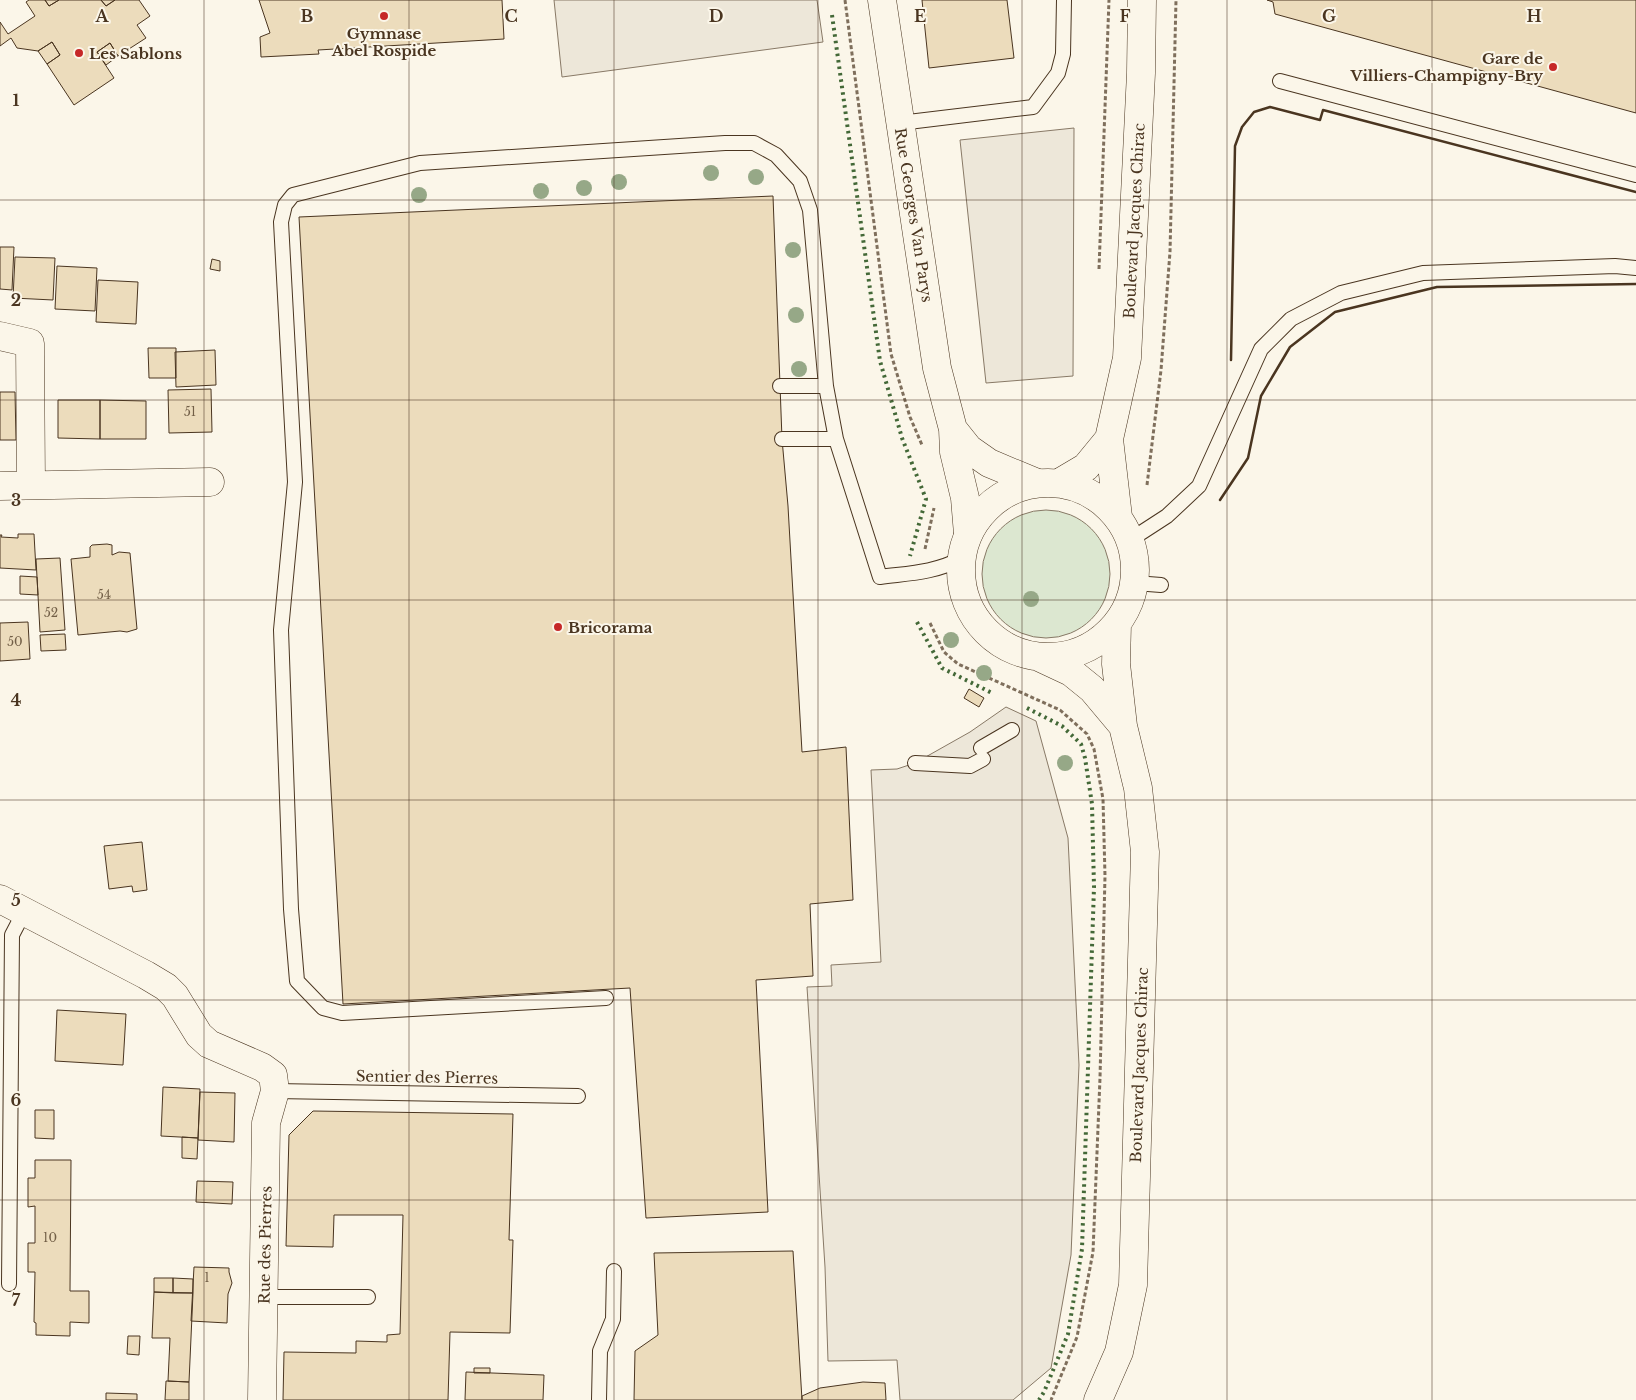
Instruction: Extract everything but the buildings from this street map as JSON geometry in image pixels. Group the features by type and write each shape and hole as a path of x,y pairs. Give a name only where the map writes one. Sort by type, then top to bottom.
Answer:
{"main road":[{"name":"Rue Georges Van Parys","path":"882,0 937,368 953,429 954,452 965,498 964,546"},
{"name":"Boulevard Jacques Chirac","path":"1038,657 1060,657 1081,651 1101,640 1117,624 1128,605 1148,584 1135,562 1124,529 1109,439 1127,358 1141,83 1142,0"},
{"path":"0,336 30,343 31,485"},
{"name":"Rue Georges Van Parys","path":"953,429 969,449 989,463 1048,483"},
{"name":"Boulevard Jacques Chirac","path":"1109,439 1086,467 1048,483 1012,490 990,504 976,521 964,546 962,585 966,603 975,619 986,632 1000,644 1038,657 1071,672 1092,689 1124,726"},
{"path":"0,486 210,482"},
{"path":"1048,483 1087,491 1101,500 1124,529"},
{"name":"Boulevard Jacques Chirac","path":"1098,1400 1119,1352 1133,1285 1144,852 1138,788 1124,726 1116,664 1117,624"},
{"path":"0,899 166,987 175,996 199,1035 209,1044 262,1067 273,1075 275,1091"},
{"name":"Rue des Pierres","path":"262,1400 266,1123 275,1091"}],"lane":[{"path":"900,123 1033,107 1058,73 1063,54 1064,0"},
{"path":"1280,81 1636,175"},
{"path":"606,998 342,1013 323,1008 297,981 291,909 281,630 295,482 280,222 285,205 293,195 420,163 725,143 754,143 776,155 800,181 810,210 826,386 836,439 880,577 944,568 964,546"},
{"path":"1124,529 1168,516 1198,486 1261,349 1291,318 1341,293 1423,273 1615,266 1636,268"},
{"path":"780,386 826,386"},
{"path":"782,439 836,439"},
{"path":"915,763 970,766 1012,730"},
{"path":"9,1284 12,936 24,912"},
{"name":"Sentier des Pierres","path":"275,1091 578,1096"},
{"path":"599,1400 600,1351 613,1319 614,1271"},
{"path":"264,1297 368,1297"}],"path":[{"path":"844,0 891,354 910,418 924,449"},
{"path":"1098,275 1109,0"},
{"path":"924,552 934,507"},
{"path":"930,623 944,652 958,664 1060,710 1087,734 1094,749 1103,799 1104,886 1100,1078 1093,1252 1077,1336 1051,1400"}],"green space":[{"path":"1046,510 1070,515 1091,529 1105,550 1110,574 1105,598 1091,619 1070,633 1046,638 1022,633 1001,619 987,598 982,574 987,550 1001,529 1022,515"}],"shaded area":[{"path":"554,0 817,0 823,42 562,77"},
{"path":"1074,128 1073,376 986,383 960,140"},
{"path":"1006,707 1036,721 1068,838 1079,1065 1071,1255 1051,1368 1013,1400 900,1400 897,1360 828,1361 825,1267 807,987 832,986 831,965 881,962 871,770 897,769 915,763 970,732"}],"hedge":[{"path":"832,15 880,361 902,438 926,499 910,556"},
{"path":"917,622 942,668 992,693"},
{"path":"1027,708 1062,726 1081,744 1092,804 1094,887 1082,1249 1068,1334 1039,1400"}],"wall":[{"path":"1231,360 1235,146 1242,127 1254,112 1270,107 1320,120 1323,110 1636,192"},
{"path":"1220,500 1248,458 1261,396 1290,347 1335,312 1437,287 1636,284"}],"place":[{"name":"Gymnase Abel Rospide","path":"384,16"},
{"name":"Les Sablons","path":"79,53"},
{"name":"Gare de Villiers-Champigny-Bry","path":"1553,67"},
{"name":"Bricorama","path":"558,627"}]}
